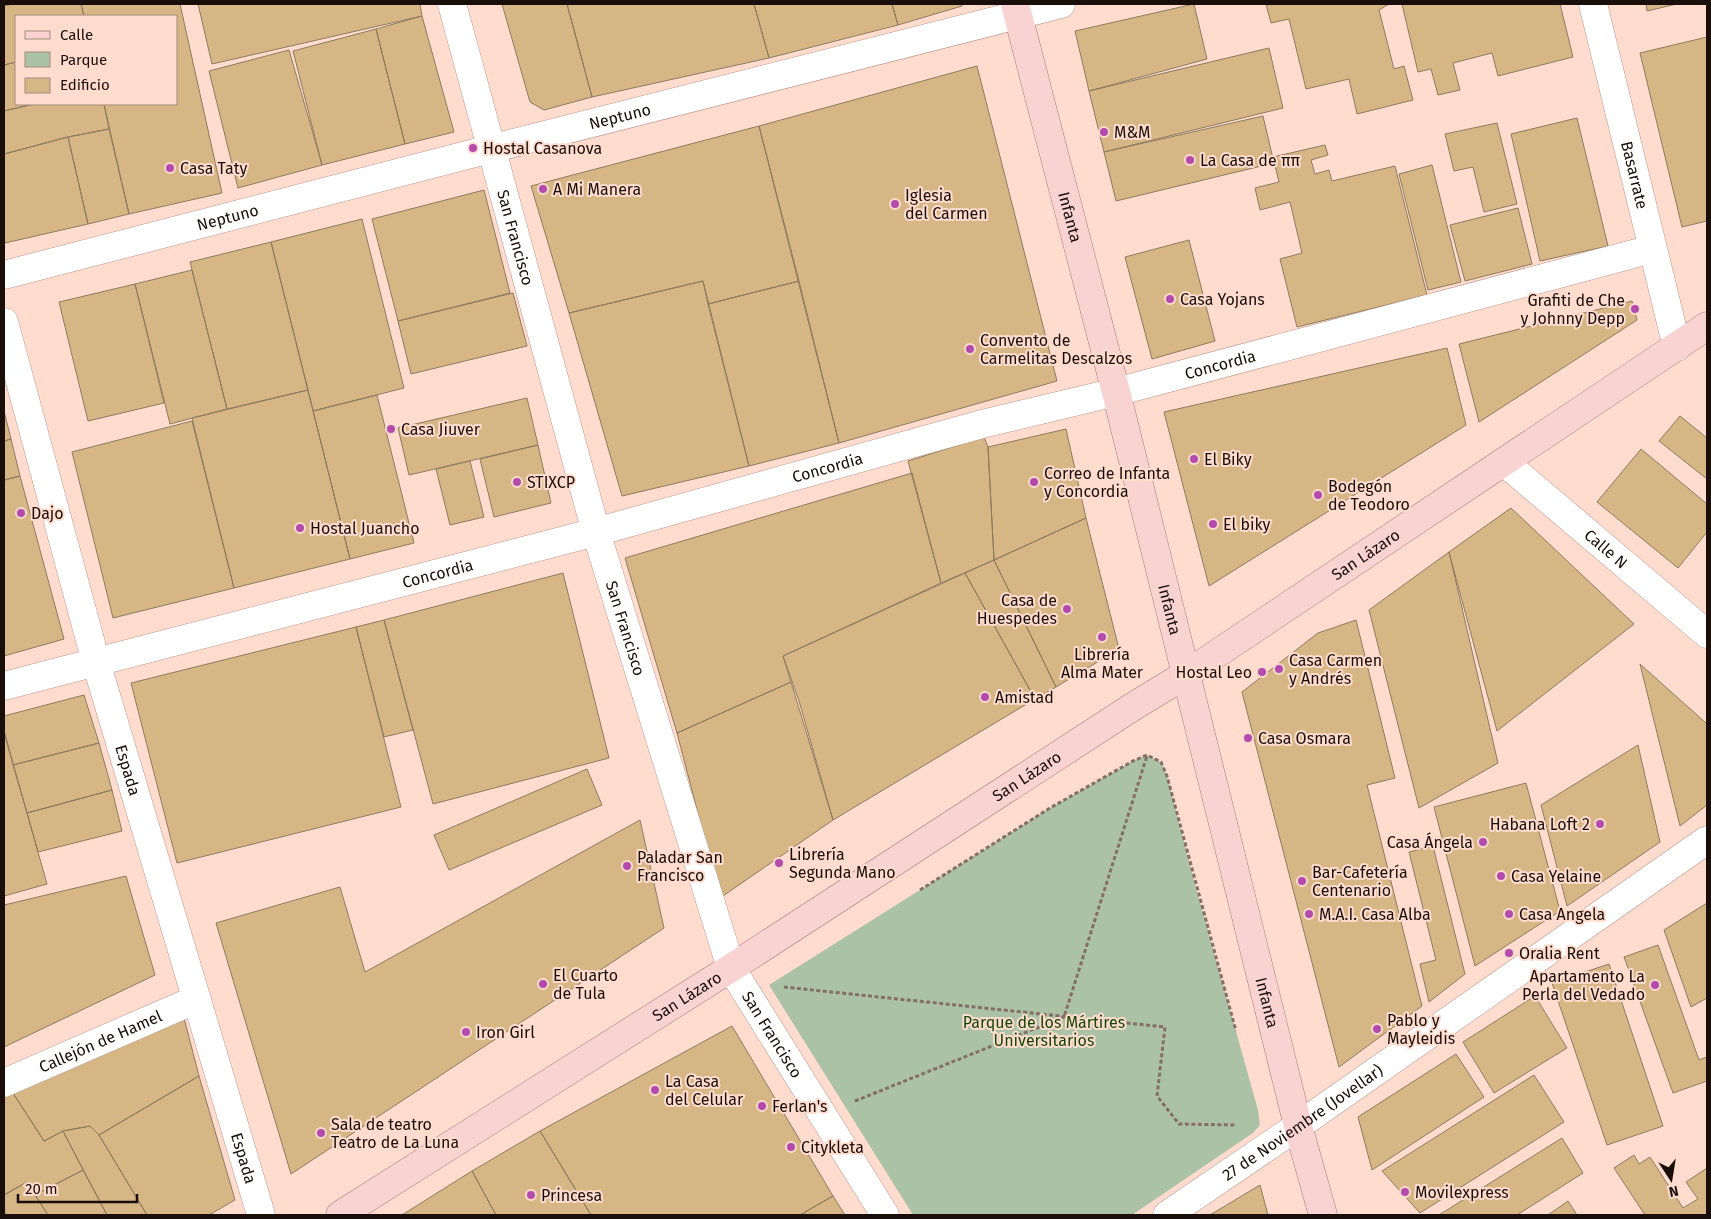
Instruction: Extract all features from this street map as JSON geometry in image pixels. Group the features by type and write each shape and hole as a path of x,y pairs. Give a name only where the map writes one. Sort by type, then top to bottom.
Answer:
{"main road":[{"name":"Infanta","path":"1017,10 1116,392 1298,1126 1323,1215"},
{"name":"San Lázaro","path":"340,1215 731,968 1134,706 1186,675 1707,326"}],"street":[{"name":"San Francisco","path":"452,4 596,532 731,968 885,1215"},
{"name":"Neptuno","path":"4,275 1017,10 1062,4"},
{"name":"Basarrate","path":"1593,4 1677,347"},
{"name":"Concordia","path":"4,686 596,532 982,424 1116,392 1652,249"},
{"name":"Espada","path":"4,322 96,662 261,1215"},
{"name":"Calle N","path":"1504,462 1707,634"},
{"name":"27 de Noviembre (Jovellar)","path":"1166,1215 1298,1126 1707,840"},
{"name":"Callejón de Hamel","path":"4,1082 197,999"}],"path":[{"path":"1064,1017 1147,755"},
{"path":"919,890 1050,808 1147,755"},
{"path":"1147,755 1160,762 1167,776 1238,1038"},
{"path":"731,968 769,985 1165,1028 1157,1096 1179,1124 1242,1125"},
{"path":"822,1115 1064,1017"}],"green space":[{"name":"Parque de los Mártires Universitarios","path":"1147,755 1161,762 1167,776 1258,1110 1260,1125 1253,1133 1132,1215 913,1215 769,985 1050,808"}],"building":[{"path":"13,4 81,4 84,15 15,15 15,62 4,65 4,6"},
{"path":"81,4 180,4 222,193 129,214 104,105 178,105 178,15 84,15"},
{"path":"198,4 420,4 422,16 212,64"},
{"path":"502,4 567,4 592,97 544,110 530,102"},
{"path":"567,4 754,4 769,58 592,97"},
{"path":"754,4 892,4 898,25 769,58"},
{"path":"892,4 962,4 962,6 898,25"},
{"path":"1194,4 1207,59 1089,91 1075,31"},
{"path":"1266,4 1389,4 1379,10 1394,69 1404,66 1413,100 1357,114 1349,79 1306,89 1289,19 1271,23"},
{"path":"1402,4 1560,4 1573,57 1498,76 1492,53 1453,63 1460,90 1438,95 1431,69 1418,72"},
{"path":"1646,4 1677,4 1647,11"},
{"path":"422,16 454,132 405,144 376,29"},
{"path":"376,29 405,144 322,165 293,51"},
{"path":"1707,37 1707,221 1682,227 1640,53"},
{"path":"1269,48 1283,108 1104,152 1089,91"},
{"path":"289,50 322,165 238,188 209,71"},
{"path":"15,62 15,105 30,105 4,111 4,65"},
{"name":"Iglesia del Carmen","path":"977,66 1057,381 839,443 759,126"},
{"path":"30,105 104,105 109,129 68,137 4,154 4,111"},
{"name":"La Casa de ππ","path":"1263,116 1274,163 1116,201 1104,152"},
{"path":"1577,118 1608,246 1540,261 1511,134"},
{"path":"1497,123 1517,204 1484,212 1473,167 1454,171 1445,134"},
{"path":"759,126 799,281 708,304 703,281 569,313 531,186"},
{"path":"109,129 129,214 88,224 68,137"},
{"path":"68,137 88,224 5,243 4,154"},
{"path":"1325,145 1328,155 1311,160 1315,174 1329,170 1332,181 1395,166 1427,295 1297,327 1280,259 1302,253 1290,202 1260,210 1255,188 1279,182 1273,157"},
{"path":"1432,165 1461,282 1428,290 1399,174"},
{"path":"484,190 510,293 398,321 372,219"},
{"path":"1518,208 1532,264 1465,281 1450,225"},
{"path":"362,219 404,388 313,411 271,242"},
{"name":"Casa Yojans","path":"1189,240 1215,341 1152,359 1125,257"},
{"path":"271,242 308,390 227,409 190,262"},
{"path":"192,270 227,409 170,424 135,284"},
{"path":"703,281 749,466 622,496 569,313"},
{"path":"799,281 839,443 749,466 708,304"},
{"path":"135,284 164,403 88,421 59,302"},
{"path":"513,293 527,346 411,374 398,321"},
{"path":"1632,301 1637,320 1479,422 1459,344"},
{"path":"1447,348 1466,425 1209,586 1164,412"},
{"path":"308,390 350,559 234,588 192,418"},
{"path":"377,395 414,543 350,559 313,411"},
{"path":"527,398 538,445 409,475 398,428"},
{"path":"4,411 11,439 4,441"},
{"path":"1680,416 1707,438 1707,479 1659,441"},
{"path":"192,421 234,588 113,618 72,452"},
{"name":"Correo de Infanta y Concordia","path":"1066,429 1086,518 994,560 988,447"},
{"path":"984,437 988,447 994,560 941,583 908,461"},
{"path":"11,439 20,476 4,480 4,441"},
{"path":"538,445 551,503 494,517 480,459"},
{"path":"1641,449 1707,504 1707,532 1678,568 1597,502"},
{"path":"470,461 484,517 450,525 436,469"},
{"path":"912,473 941,583 783,656 791,682 677,733 625,558"},
{"path":"20,476 64,639 4,656 4,480"},
{"path":"1511,508 1634,624 1497,731 1449,552"},
{"path":"1086,518 1119,649 1056,687 994,560"},
{"path":"1449,552 1498,763 1419,808 1369,610"},
{"path":"994,560 1056,687 1035,699 965,573"},
{"path":"563,573 609,758 433,804 384,620"},
{"path":"965,573 1035,699 833,820 799,701 783,656"},
{"path":"384,620 413,730 384,737 356,627"},
{"path":"1356,620 1395,778 1367,785 1422,1006 1339,1067 1242,692 1318,633"},
{"path":"356,627 401,807 177,863 131,683"},
{"path":"1640,664 1707,724 1707,805 1680,826"},
{"path":"791,682 833,820 720,898 677,733"},
{"path":"84,695 99,743 13,765 4,731 4,716"},
{"path":"4,731 47,884 4,896"},
{"path":"99,743 112,790 27,813 13,765"},
{"name":"Habana Loft 2","path":"1638,745 1660,842 1567,906 1541,805"},
{"path":"587,769 602,805 449,870 434,835"},
{"path":"1526,783 1560,911 1475,966 1434,807"},
{"path":"112,790 122,831 38,852 27,813"},
{"path":"640,820 664,928 291,1174 216,923 340,887 365,972"},
{"path":"1433,846 1465,974 1429,1002 1420,964 1436,960 1409,852"},
{"path":"126,876 155,975 4,1047 4,905"},
{"path":"1707,903 1707,998 1691,1007 1664,930"},
{"path":"1658,945 1699,1060 1707,1057 1707,1081 1673,1093 1624,957"},
{"path":"1609,964 1663,1126 1607,1145 1552,983"},
{"path":"1535,996 1567,1048 1494,1093 1463,1042"},
{"path":"184,1018 199,1076 99,1135 90,1126 63,1131 44,1141 11,1090"},
{"path":"732,1026 833,1196 800,1215 591,1215 540,1131"},
{"path":"1456,1054 1484,1097 1372,1170 1358,1117"},
{"path":"1534,1075 1564,1122 1420,1213 1382,1171"},
{"path":"199,1076 235,1200 209,1215 147,1215 99,1135"},
{"path":"11,1090 44,1141 63,1131 83,1170 35,1195 27,1182 4,1195 4,1093"},
{"path":"90,1126 99,1135 147,1215 107,1215 63,1131"},
{"path":"540,1131 591,1215 496,1215 472,1171"},
{"path":"1562,1138 1583,1173 1517,1215 1439,1215"},
{"path":"1634,1155 1639,1164 1650,1157 1683,1208 1698,1199 1686,1182 1707,1168 1707,1215 1645,1215 1614,1168"},
{"path":"83,1170 107,1215 48,1215 35,1195"},
{"path":"472,1171 496,1215 402,1215"},
{"path":"27,1182 48,1215 5,1215 4,1195"},
{"path":"1260,1185 1268,1215 1210,1215"},
{"path":"833,1196 845,1215 800,1215"},
{"path":"1568,1201 1577,1215 1548,1215"}],"place":[{"name":"M&M","path":"1104,132"},
{"name":"Hostal Casanova","path":"473,148"},
{"name":"La Casa de ππ","path":"1190,160"},
{"name":"Casa Taty","path":"170,168"},
{"name":"A Mi Manera","path":"543,189"},
{"name":"Iglesia del Carmen","path":"895,204"},
{"name":"Casa Yojans","path":"1170,299"},
{"name":"Grafiti de Che y Johnny Depp","path":"1635,309"},
{"name":"Convento de Carmelitas Descalzos","path":"970,349"},
{"name":"Casa Jiuver","path":"391,429"},
{"name":"El Biky","path":"1194,459"},
{"name":"STIXCP","path":"517,482"},
{"name":"Correo de Infanta y Concordia","path":"1034,482"},
{"name":"Bodegón de Teodoro","path":"1318,495"},
{"name":"Dajo","path":"21,513"},
{"name":"El biky","path":"1213,524"},
{"name":"Hostal Juancho","path":"300,528"},
{"name":"Casa de Huespedes","path":"1067,609"},
{"name":"Librería Alma Mater","path":"1102,637"},
{"name":"Casa Carmen y Andrés","path":"1279,669"},
{"name":"Hostal Leo","path":"1262,672"},
{"name":"Amistad","path":"985,697"},
{"name":"Casa Osmara","path":"1248,738"},
{"name":"Habana Loft 2","path":"1600,824"},
{"name":"Casa Ángela","path":"1483,842"},
{"name":"Librería Segunda Mano","path":"779,863"},
{"name":"Paladar San Francisco","path":"627,866"},
{"name":"Casa Yelaine","path":"1501,876"},
{"name":"Bar-Cafetería Centenario","path":"1302,881"},
{"name":"M.A.I. Casa Alba","path":"1309,914"},
{"name":"Casa Angela","path":"1509,914"},
{"name":"Oralia Rent","path":"1509,953"},
{"name":"El Cuarto de Tula","path":"543,984"},
{"name":"Apartamento La Perla del Vedado","path":"1655,985"},
{"name":"Pablo y Mayleidis","path":"1377,1029"},
{"name":"Iron Girl","path":"466,1032"},
{"name":"La Casa del Celular","path":"655,1090"},
{"name":"Ferlan's","path":"762,1106"},
{"name":"Sala de teatro Teatro de La Luna","path":"321,1133"},
{"name":"Citykleta","path":"791,1147"},
{"name":"Movilexpress","path":"1405,1192"},
{"name":"Princesa","path":"531,1195"}]}
